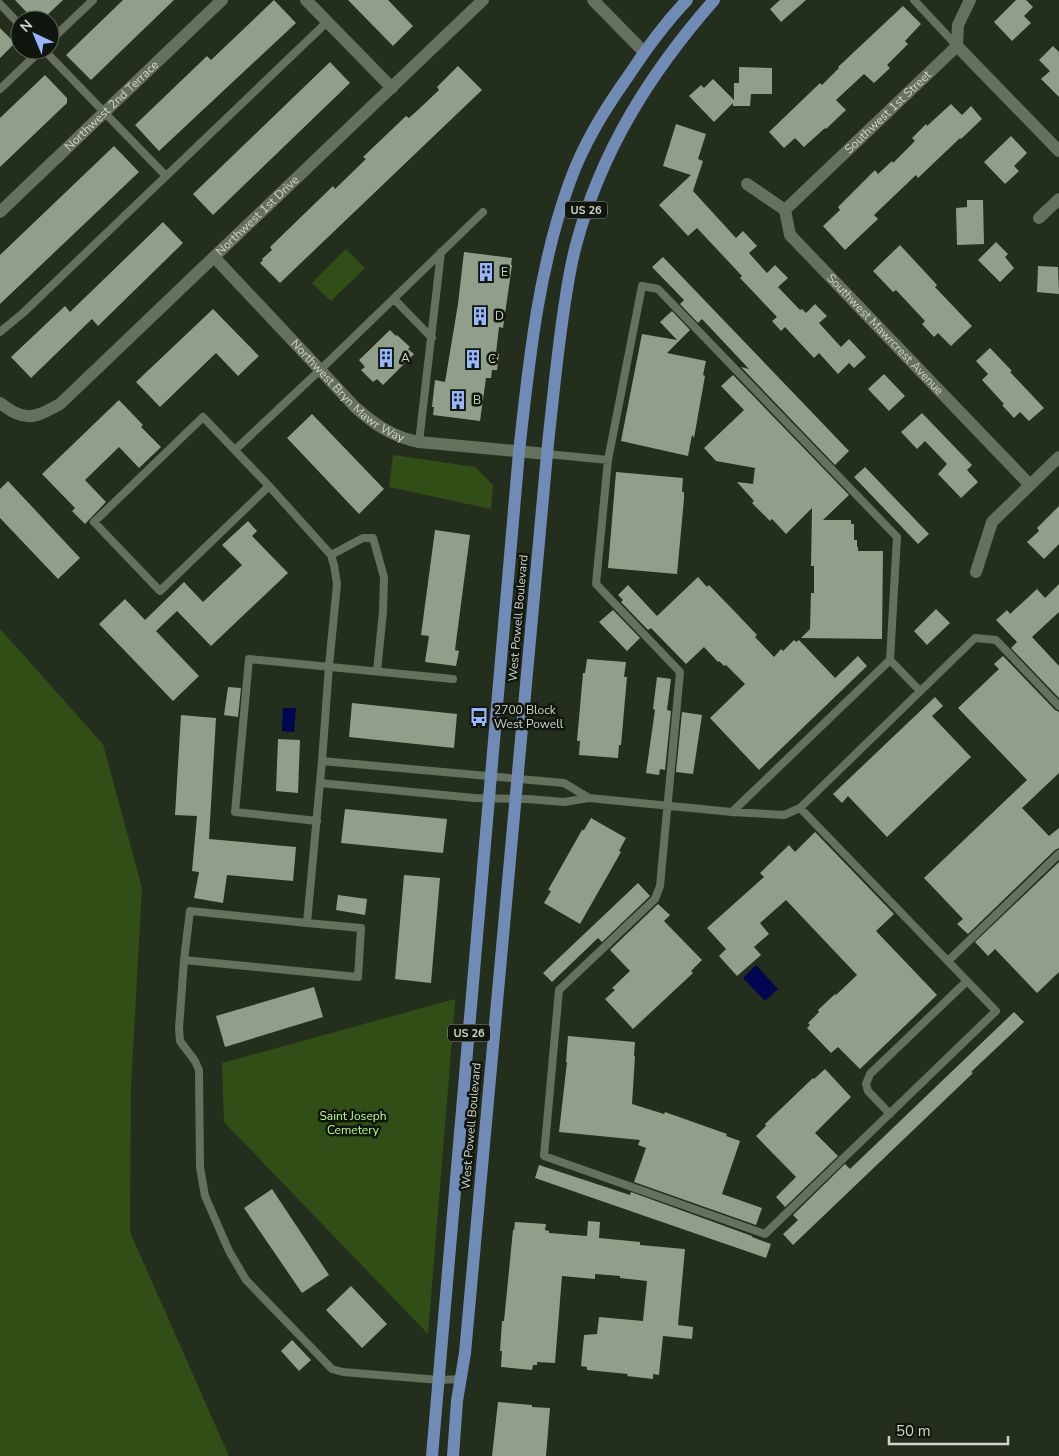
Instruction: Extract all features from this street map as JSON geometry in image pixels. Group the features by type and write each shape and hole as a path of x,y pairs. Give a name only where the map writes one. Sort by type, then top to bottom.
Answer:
{"main road":[{"name":"West Powell Boulevard","path":"432,1456 519,452 535,320 546,260 558,214 579,158 595,126 644,52 687,0"},
{"name":"West Powell Boulevard","path":"453,1456 457,1401 465,1353 552,398 568,285 576,246 586,212 613,144 640,97 681,39 714,0"}],"street":[{"name":"Northwest 2nd Terrace","path":"0,212 222,0"},
{"path":"306,0 392,88"},
{"name":"Northwest 1st Drive","path":"0,403 10,411 23,417 43,413 60,404 483,0"},
{"path":"593,0 644,52"},
{"path":"970,0 958,25 956,46 1059,151"},
{"name":"Southwest 1st Street","path":"785,210 956,46"},
{"path":"747,184 785,210"},
{"path":"1039,218 1059,198"},
{"name":"Southwest Mawrcrest Avenue","path":"785,210 790,235 1030,485"},
{"name":"Northwest Bryn Mawr Way","path":"214,257 320,370 372,422 405,440 519,452"},
{"path":"519,452 547,454"},
{"path":"976,572 992,522 1059,457"}],"lane":[{"path":"60,31 93,0"},
{"path":"914,0 956,46"},
{"path":"0,4 10,14"},
{"path":"0,332 23,313 327,22"},
{"path":"0,90 32,60"},
{"path":"52,60 166,176"},
{"path":"235,450 483,212"},
{"path":"419,442 442,252"},
{"path":"732,812 890,660 897,537 658,289 642,286 608,460 596,584 680,672 660,886 656,899 559,990 544,1156 765,1234 996,1011 800,808"},
{"path":"394,299 432,338"},
{"path":"269,486 160,591 94,522 203,417 269,486 331,554 337,584 317,821 306,923"},
{"path":"547,454 608,460"},
{"path":"331,554 363,538 374,538 384,577 383,612 377,671"},
{"path":"320,783 474,798 564,802 589,798 732,812 784,815 800,808 975,638 996,640 1059,706"},
{"path":"317,821 234,812 249,659 454,679"},
{"path":"890,660 920,691"},
{"path":"322,761 564,783 589,798"},
{"path":"948,961 1059,854"},
{"path":"184,960 358,977 361,928 190,911 184,960 178,1029 180,1041 195,1061 198,1070 200,1167 205,1196 229,1251 246,1280 332,1369 343,1372 439,1380 461,1379"},
{"path":"890,1114 868,1091 866,1084 870,1074 967,981"}],"green space":[{"path":"346,249 365,268 331,301 312,283"},
{"path":"393,455 475,467 493,485 491,509 389,487"},
{"path":"0,629 103,744 142,888 131,1087 130,1232 229,1456 0,1456"},
{"name":"Saint Joseph Cemetery","path":"455,999 428,1334 224,1122 222,1063"}],"shaded area":[{"path":"283,708 296,708 294,732 282,731"},
{"path":"756,965 778,989 765,1001 743,978"}],"building":[{"path":"15,0 63,0 52,10 24,10"},
{"path":"123,0 174,0 91,80 66,55"},
{"path":"274,0 296,23 159,151 135,125 207,56 211,60"},
{"path":"348,0 388,0 413,26 393,46"},
{"path":"780,0 806,0 781,22 770,9"},
{"path":"1016,0 1026,0 1033,7 1024,16 1031,23 1012,41 994,22"},
{"path":"903,6 921,24 905,41 908,44 887,65 890,68 874,83 864,74 836,100 846,110 804,147 795,138 784,148 769,132 820,83 822,85 838,67"},
{"path":"0,28 10,38 10,48 0,58"},
{"path":"1053,46 1059,52 1059,97 1041,79 1050,71 1039,60"},
{"path":"330,62 350,83 213,215 193,194"},
{"path":"458,66 482,90 280,283 260,263 272,250 270,247 333,186 335,189 366,159 363,157 406,116 409,118 439,90 437,87"},
{"path":"739,67 772,68 772,94 751,94 750,106 733,106 733,103 714,122 689,96 701,85 704,88 713,79 734,100 734,83 739,83"},
{"path":"45,75 67,98 67,103 0,167 0,118"},
{"path":"951,104 962,115 971,106 982,119 918,178 916,175 874,215 878,219 845,250 823,226 840,210 838,207 875,170 878,174 892,161 893,163 915,141 912,138"},
{"path":"676,124 706,134 698,159 703,161 693,191 736,238 743,231 757,246 749,253 767,273 775,265 788,278 778,287 800,310 802,309 806,313 815,304 827,316 819,323 841,347 849,339 866,357 854,368 849,363 838,374 819,353 814,358 785,327 781,331 772,321 777,317 697,228 688,236 659,205 691,175 663,166"},
{"path":"1011,136 1027,153 1014,166 1019,171 1005,184 984,162"},
{"path":"114,146 139,172 0,304 0,255"},
{"path":"967,200 983,200 984,244 957,245 956,208 967,207"},
{"path":"163,222 183,243 98,326 92,319 31,378 11,357 65,306 70,312"},
{"path":"996,242 1008,254 1005,257 1014,268 1000,282 978,260"},
{"path":"900,245 937,285 935,287 972,326 951,346 938,333 934,337 922,324 925,321 896,290 893,292 873,271"},
{"path":"464,252 512,258 503,328 499,327 496,353 499,354 497,370 492,370 491,378 486,378 480,421 433,415 434,407 432,407 435,380 445,382 458,304"},
{"path":"663,257 849,451 835,465 741,367 749,369 702,319 698,323 680,304 684,300 652,267"},
{"path":"1038,266 1058,267 1059,294 1037,292"},
{"path":"213,309 259,356 238,376 216,353 160,407 136,382"},
{"path":"672,311 690,330 667,353 706,361 694,438 692,435 688,456 621,441 642,334 677,340 660,322"},
{"name":"A","path":"390,330 410,347 408,349 414,354 383,385 377,379 373,382 361,370 365,367 359,360"},
{"path":"990,348 1044,408 1029,421 1020,412 1014,418 982,380 988,374 976,361"},
{"path":"884,374 905,396 889,411 868,389"},
{"path":"733,375 849,495 823,520 851,520 851,524 854,524 854,540 857,540 858,551 883,551 882,639 801,638 810,629 811,593 814,593 814,566 811,566 812,508 786,534 772,519 770,521 752,503 754,501 737,482 753,484 755,468 716,461 704,448 744,410 721,386"},
{"path":"119,400 143,425 141,427 161,447 139,468 119,447 85,480 106,502 85,524 72,511 75,508 42,474"},
{"path":"922,413 972,465 967,470 978,482 961,498 938,474 947,464 925,441 917,449 901,432"},
{"path":"312,414 384,489 359,514 287,438"},
{"path":"865,467 929,534 918,544 854,477"},
{"path":"616,472 683,478 682,492 684,492 684,499 677,574 608,568"},
{"path":"8,481 80,558 58,579 0,518 0,489"},
{"path":"1059,506 1059,544 1044,559 1027,542 1039,531 1037,528"},
{"path":"248,521 257,531 252,536 288,573 211,646 177,611 156,631 199,676 173,701 99,624 125,599 145,620 184,582 203,602 242,565 222,545"},
{"path":"435,530 470,535 455,650 459,651 456,666 425,662 429,636 421,635"},
{"path":"698,577 707,587 709,585 739,616 774,657 781,649 783,651 794,640 796,642 799,640 835,678 858,656 867,666 759,770 710,718 745,684 726,665 724,666 718,662 704,647 686,664 651,628 648,630 621,602 623,600 618,595 628,585 657,616"},
{"path":"1059,584 1059,612 1032,637 1059,666 1059,698 1011,648 1017,642 996,620 1007,610 1010,614 1037,589 1045,598"},
{"path":"936,609 950,623 927,645 914,631"},
{"path":"613,610 640,638 627,651 599,622"},
{"path":"1003,656 1059,712 1059,773 1022,808 1049,836 1059,828 1059,848 968,934 957,924 963,919 924,878 1027,780 958,708 999,669 994,664"},
{"path":"587,659 626,662 624,677 627,677 621,745 619,745 618,758 579,755 580,741 577,741 583,673 585,673"},
{"path":"657,677 671,679 667,710 671,711 665,770 660,769 659,775 646,773 655,710 653,709"},
{"path":"228,687 241,688 238,717 224,715"},
{"path":"935,697 943,706 932,716 971,757 887,837 848,796 842,803 833,794"},
{"path":"352,703 457,714 454,748 349,737"},
{"path":"682,712 702,715 693,774 676,772"},
{"path":"181,715 216,718 209,839 296,847 293,881 227,875 223,903 194,898 199,872 192,871 197,816 175,815"},
{"path":"278,739 300,740 298,793 276,791"},
{"path":"345,809 447,819 443,853 341,843"},
{"path":"591,818 626,838 619,851 621,852 580,924 544,903 551,891 548,890 582,830 584,830"},
{"path":"815,832 894,914 876,931 937,995 860,1069 838,1047 831,1053 807,1028 810,1025 808,1023 819,1012 818,1010 857,975 786,900 760,923 769,934 754,947 761,955 737,976 719,956 726,949 707,928 764,877 760,873 789,845 795,852"},
{"path":"1059,862 1059,972 1037,993 995,949 988,956 975,942"},
{"path":"404,875 440,878 431,983 395,979"},
{"path":"638,883 650,896 602,942 598,938 552,982 543,973"},
{"path":"338,895 367,899 365,915 336,910"},
{"path":"658,904 670,915 664,921 702,960 691,971 693,973 633,1029 605,999 615,990 612,988 630,971 610,950"},
{"path":"314,987 323,1017 225,1047 216,1016"},
{"path":"1014,1012 1024,1022 793,1245 783,1234 798,1220 793,1215 845,1164 850,1169"},
{"path":"568,1036 635,1042 632,1104 664,1114 665,1112 727,1134 726,1136 740,1141 722,1194 762,1208 756,1225 634,1182 646,1148 638,1145 640,1140 559,1132"},
{"path":"825,1069 851,1097 815,1133 838,1156 785,1207 776,1197 796,1177 756,1136 766,1126 765,1124"},
{"path":"539,1165 630,1195 631,1192 752,1236 771,1244 766,1258 535,1178"},
{"path":"272,1189 329,1275 302,1293 244,1208"},
{"path":"588,1221 600,1222 599,1238 640,1242 640,1245 685,1249 678,1325 693,1327 692,1339 663,1336 659,1375 653,1374 653,1379 627,1376 628,1374 587,1370 587,1367 581,1366 584,1335 597,1334 599,1317 643,1321 647,1281 595,1274 595,1279 562,1276 555,1363 537,1362 537,1365 533,1365 532,1370 501,1367 502,1321 504,1321 515,1222 546,1224 545,1230 549,1231 549,1233 587,1236"},
{"path":"351,1286 387,1324 362,1348 326,1310"},
{"path":"292,1340 311,1360 299,1371 281,1351"},
{"path":"498,1402 550,1408 546,1456 492,1456"}],"place":[{"name":"E","path":"486,272"},
{"name":"D","path":"480,316"},
{"name":"A","path":"386,358"},
{"name":"C","path":"473,359"},
{"name":"B","path":"458,400"},
{"name":"2700 Block West Powell","path":"479,717"}]}
